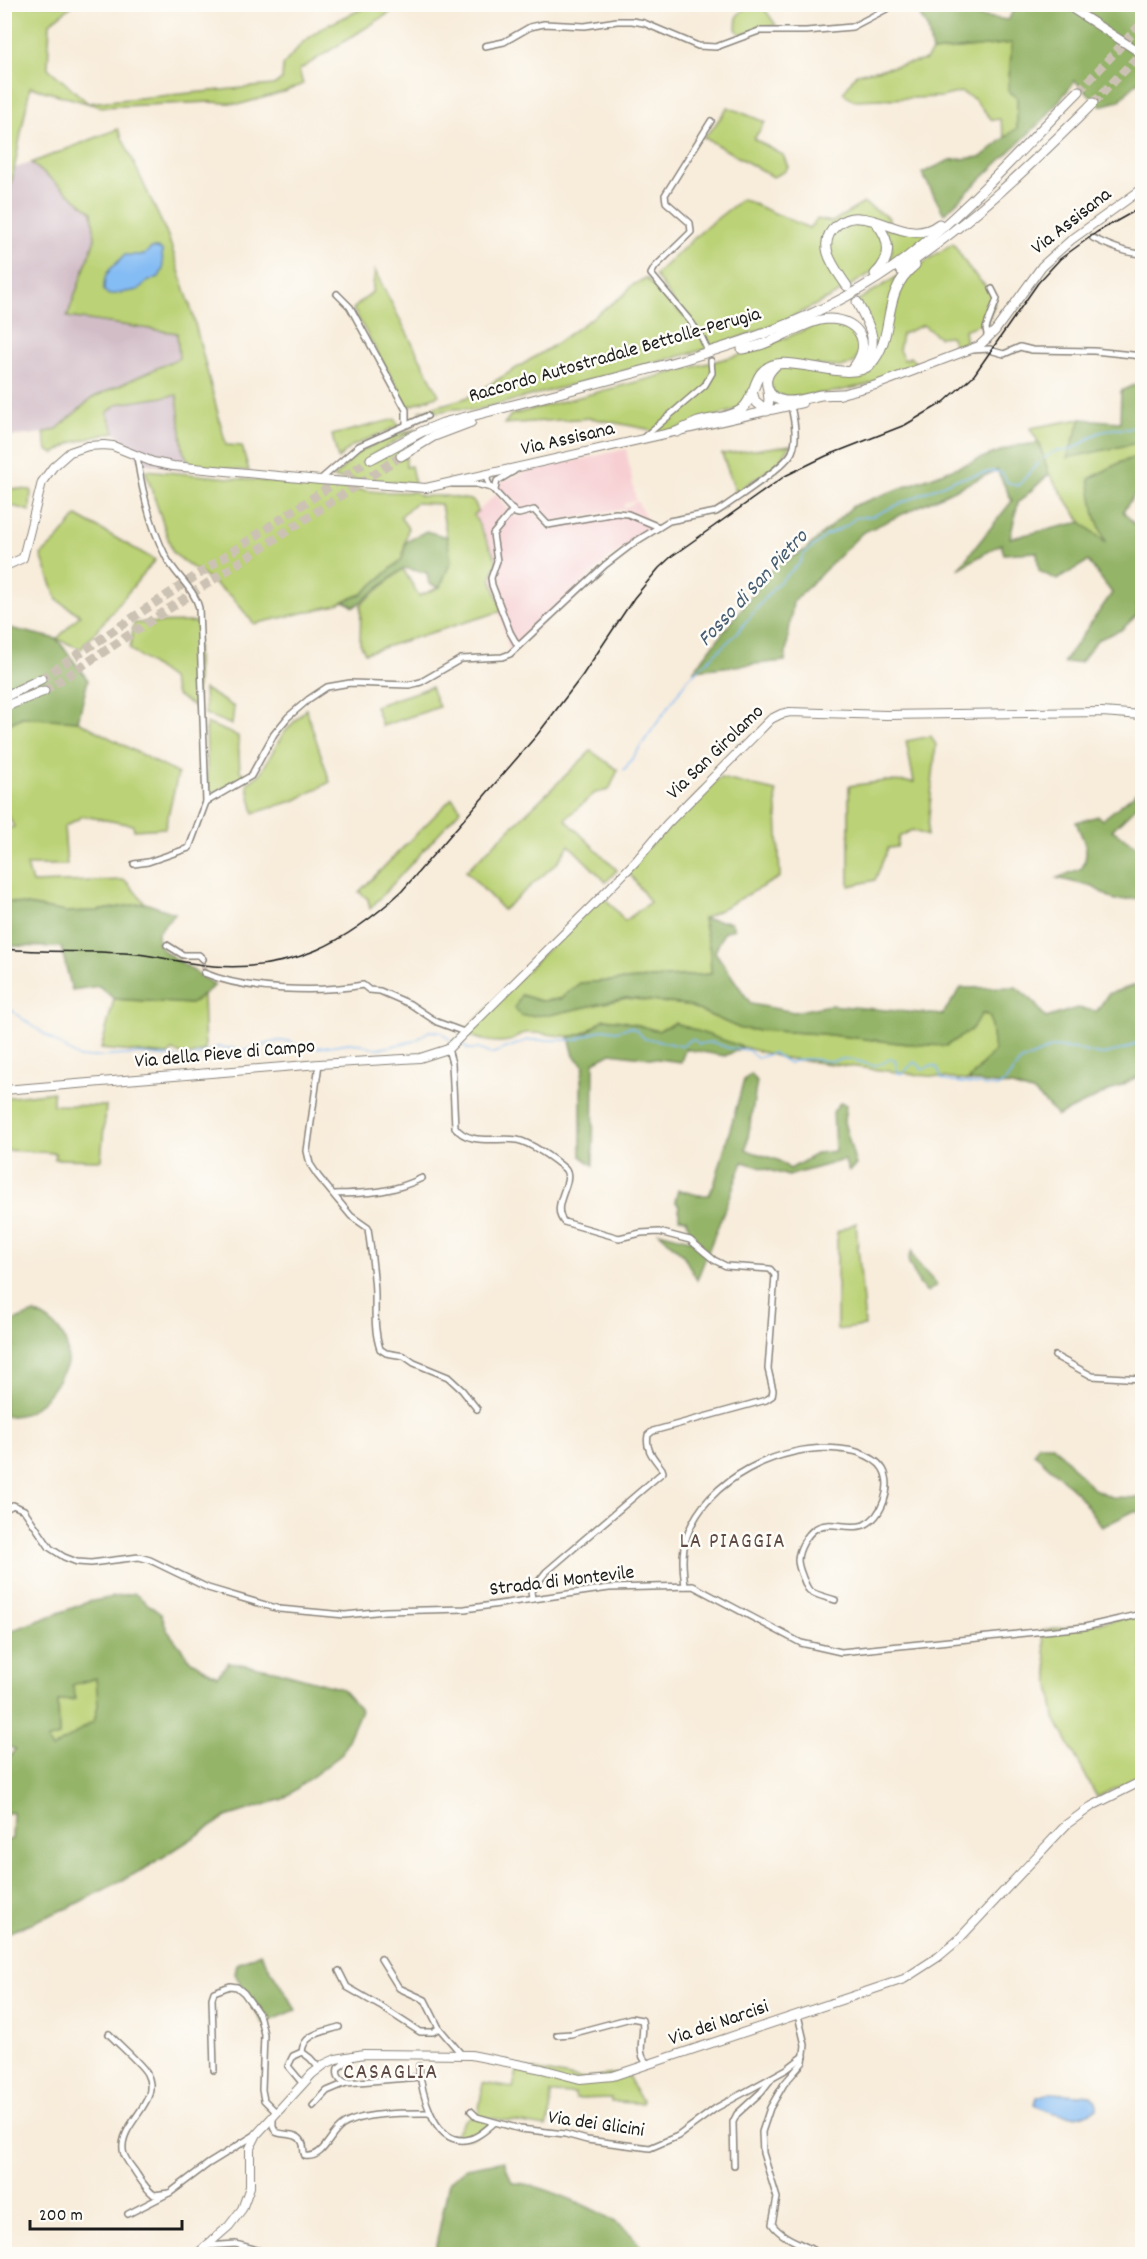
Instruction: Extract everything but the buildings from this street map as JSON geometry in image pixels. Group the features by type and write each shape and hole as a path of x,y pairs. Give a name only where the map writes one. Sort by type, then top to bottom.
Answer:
{"highway":[{"name":"Raccordo Autostradale Bettolle-Perugia","path":"618,380 754,338 842,298 905,259 942,227 1079,91"},
{"path":"677,432 696,423 741,410 749,401 762,370 778,363 849,370 867,368 876,357 885,334 892,298 906,274 961,229 1029,167 1093,103"},
{"path":"847,286 826,250 832,230 849,219 858,218 913,233 930,230 1016,154"},
{"path":"741,349 802,324 852,299 907,265 979,212"},
{"path":"813,313 830,300 876,274 883,267 889,249 884,232 875,222"},
{"path":"849,370 865,361 872,347 870,327 856,302"},
{"path":"401,456 427,440 462,424 523,405 760,345 821,320 838,320 851,325 863,340 861,358 849,370"},
{"path":"752,392 755,401 767,411 769,400 766,379 778,363"},
{"path":"768,391 786,401 840,394"},
{"name":"Raccordo Autostradale Bettolle-Perugia","path":"371,459 443,423 523,405"},
{"path":"4,697 41,679"},
{"path":"4,707 44,692"}],"street":[{"path":"485,46 504,42 530,27 561,24 585,26 632,21 644,23 698,46 716,46 759,30 807,31 852,27 896,4"},
{"path":"1065,4 1143,54"},
{"path":"707,350 691,322 651,274 655,267 691,232 690,223 666,202 665,195 711,121"},
{"name":"Via Assisana","path":"4,562 10,564 23,558 42,482 63,457 95,445 113,446 137,457 173,466 418,488 448,484 876,385 971,349 987,340 1034,274 1050,259 1090,234 1143,189"},
{"path":"1090,234 1109,246 1143,254"},
{"path":"987,340 986,328 997,299 992,289"},
{"path":"337,294 350,308 406,410 406,425"},
{"path":"971,349 973,351 985,348 1004,354 1020,347 1032,350 1117,352 1143,356"},
{"path":"639,441 705,385 712,373 711,361"},
{"path":"206,802 251,776 274,734 288,717 327,687 350,683 409,685 421,682 461,659 502,657 510,654 605,565 659,526 669,521 716,512 786,460 793,450 795,432 791,406"},
{"path":"320,480 359,446 427,416"},
{"path":"134,864 148,862 189,848 206,802 199,608 196,599 166,559 142,492 137,457"},
{"path":"495,490 502,477 530,465"},
{"path":"489,474 488,483 513,510 519,514 534,510 548,525 616,513 628,514 659,526"},
{"path":"448,484 476,484 495,490"},
{"path":"513,510 492,534 497,561 491,578 510,633 518,646"},
{"name":"Via San Girolamo","path":"448,1049 632,865 667,824 771,719 780,714 790,712 886,715 1102,712 1143,715"},
{"path":"167,945 183,955 199,955 203,958"},
{"path":"204,973 223,981 313,990 334,990 363,985 369,990 380,991 424,1011 437,1022 462,1035"},
{"path":"448,1049 452,1063 455,1127 459,1133 470,1138 519,1140 534,1146 566,1170 567,1177 559,1206 559,1213 564,1222 619,1238 659,1232 690,1240 714,1260 726,1266 770,1269 775,1275 768,1369 773,1390 772,1396 766,1400 653,1431 648,1435 649,1452 663,1472 546,1572 531,1591 532,1599"},
{"name":"Via della Pieve di Campo","path":"4,1090 420,1058 448,1049"},
{"path":"319,1064 307,1151 310,1164 351,1216 368,1228 370,1258 375,1279 375,1315 380,1349 386,1353 404,1356 414,1363 448,1377 477,1409"},
{"path":"335,1194 384,1192 402,1188 422,1178"},
{"path":"1055,1356 1092,1376 1143,1379"},
{"path":"685,1586 682,1565 687,1537 701,1508 720,1489 739,1475 777,1456 825,1448 855,1451 875,1461 884,1470 886,1486 884,1502 875,1517 864,1525 854,1527 823,1525 813,1530 800,1551 798,1561 808,1589 835,1600"},
{"name":"Strada di Montevile","path":"4,1509 14,1505 22,1509 50,1548 77,1562 92,1563 139,1557 208,1588 279,1609 345,1615 385,1611 465,1609 609,1588 693,1586 801,1643 841,1652 1074,1628 1143,1614"},
{"name":"Via dei Narcisi","path":"197,2254 229,2226 246,2200 250,2180 249,2157 257,2134 319,2068 336,2059 356,2055 462,2055 509,2062 580,2079 613,2076 904,1979 957,1941 1067,1824 1092,1806 1143,1781"},
{"path":"381,1959 399,1988 425,2000 439,2028 462,2055"},
{"path":"339,1971 347,1988 420,2032 433,2032 439,2028"},
{"path":"214,2070 212,1998 214,1992 222,1988 237,1987 244,1993 263,2024 262,2090 264,2100 274,2114 273,2126 276,2132 300,2138 303,2142 302,2151 305,2156 311,2157 320,2152 342,2126 350,2121 382,2115 430,2113"},
{"path":"798,2014 805,2045 803,2062 784,2084 770,2108 762,2132 763,2153 777,2198 772,2224 781,2234 820,2254"},
{"name":"Via dei Narcisi","path":"557,2035 572,2034 631,2018 642,2020 644,2027 641,2055 644,2061 650,2064"},
{"path":"302,2052 302,2045 308,2038 339,2027"},
{"path":"109,2034 147,2074 150,2086 148,2099 132,2121 122,2150 149,2191 154,2195 169,2193"},
{"path":"302,2052 319,2068"},
{"path":"302,2052 293,2056 288,2066 303,2084"},
{"path":"346,2084 340,2080 337,2073 338,2068 356,2055"},
{"name":"Via dei Glicini","path":"471,2111 477,2117 494,2123 531,2132 565,2134 587,2140 650,2148 678,2136 716,2108 804,2056"},
{"path":"419,2066 430,2113 436,2124 445,2132 463,2140 472,2138 494,2123"},
{"name":"Via dei Glicini","path":"734,2165 733,2122 737,2114 761,2092 773,2076"},
{"path":"313,2106 327,2091 346,2084 420,2077"},
{"path":"128,2214 169,2193 208,2164 257,2134"},
{"path":"206,2246 236,2244 272,2254"}],"shaded area":[{"path":"31,163 92,212 95,239 67,317 177,333 179,359 92,398 57,429 44,433 8,437 5,428 5,216 12,169"},
{"path":"177,395 183,451 191,466 184,471 143,463 115,432 107,413 117,404"},
{"path":"626,449 636,500 624,504 624,508 637,501 650,529 607,560 510,654 474,515 496,494 513,515 517,517 534,512 550,529 622,515 624,509 552,522 534,507 518,511 498,489 501,482 525,472"}],"green space":[{"path":"5,4 73,5 50,23 48,68 88,103 273,85 282,80 283,65 302,43 322,28 370,5 402,5 299,70 303,84 241,104 210,102 101,107 30,87 5,216"},
{"path":"748,5 766,5 766,11 776,25 741,35 736,29 737,16"},
{"path":"1017,5 1142,5 1142,85 1138,81 1119,101 1101,106 1075,81 1044,119 944,214 922,173 950,160 981,157 1017,128 1017,97 1008,91 1012,43 932,52 928,29 915,7 1008,20"},
{"path":"1012,43 1008,91 1017,97 1017,128 1005,138 1000,119 992,120 974,99 961,92 941,97 853,100 843,93 856,74 926,60 932,52"},
{"path":"728,107 765,122 754,139 783,155 788,167 784,172 773,177 703,137"},
{"path":"118,129 168,236 191,308 226,445 242,446 249,471 191,466 183,451 177,395 117,404 107,413 115,432 71,443 54,454 47,450 44,433 57,429 92,398 179,358 177,333 67,317 95,239 92,212 31,163"},
{"path":"742,199 809,228 817,219 832,222 864,203 889,218 888,229 933,232 888,267 892,250 890,241 886,256 879,268 835,295 778,324 707,349 473,411 459,409 421,411 469,397 551,347 625,294 631,286 646,278 685,318 655,275 705,228"},
{"path":"953,243 970,270 995,296 994,306 986,322 964,330 966,345 956,348 950,336 939,337 923,325 902,334 899,350 904,360 910,357 918,365 867,385 839,391 794,398 775,394 769,380 778,368 787,366 852,376 862,374 872,368 902,284 919,266"},
{"path":"375,271 439,395 408,407 353,309 372,292"},
{"path":"902,274 875,354 858,300"},
{"path":"823,322 843,324 855,334 862,347 854,363 841,367 771,363 744,405 677,429 656,434 647,429 591,418 504,424 511,415 754,351"},
{"path":"1142,381 1142,442 1067,458 1081,419 1120,422 1121,391"},
{"path":"395,419 399,426 352,446 338,459 332,435"},
{"path":"1081,419 1069,457 1142,442 1142,455 1121,462 1095,515 1107,544 1081,522 1049,474 1039,443 1030,428"},
{"path":"416,429 369,457 374,461 402,448 398,452 402,458 406,457 406,467 411,466 415,484 333,478 360,451 390,437"},
{"path":"1039,443 1049,474 1018,503 1010,538 1081,522 1106,543 1095,515 1089,479 1121,462 1142,455 1142,496 1135,494 1123,511 1134,524 1142,529 1142,602 1137,604 1137,615 1121,630 1097,640 1081,662 1063,663 1112,593 1088,561 1057,580 1039,571 1037,552 1004,554 1001,544 958,569 1012,501 997,470 862,533 793,602 785,661 694,670 773,568 805,550 853,506 1014,446"},
{"path":"791,445 778,463 736,492 722,454"},
{"path":"145,470 381,492 415,492 421,496 446,496 471,500 478,511 474,515 497,561 491,578 502,611 365,653 360,643 361,604 403,569 419,596 440,587 451,561 441,504 415,503 400,517 408,528 402,559 362,594 333,606 254,624 233,598 173,553"},
{"path":"4,488 31,490 30,511 5,504"},
{"path":"77,516 155,560 81,649 57,639 80,615 57,600 41,555"},
{"path":"426,531 447,537 451,561 440,587 429,584 427,573 404,568 354,607 344,601 362,594 402,559 406,542"},
{"path":"197,622 197,708 176,695 171,679 130,649 134,623"},
{"path":"5,627 57,639 88,680 78,721 22,717 5,726"},
{"path":"431,687 439,707 382,726 375,706"},
{"path":"204,689 234,707 232,725 205,714"},
{"path":"306,709 330,782 296,800 254,813 247,784 260,774 283,734"},
{"path":"22,717 78,721 178,774 165,828 134,830 133,825 83,816 64,827 67,865 27,865 32,883 125,880 145,903 96,911 66,912 5,901 4,829 14,827 5,809 5,726"},
{"path":"206,723 238,736 240,771 246,775 208,797"},
{"path":"931,736 936,745 927,836 912,830 899,837 897,847 888,848 875,880 849,886 849,786 885,781 914,782 906,741"},
{"path":"591,751 618,770 609,790 595,793 565,819 617,870 606,882 569,845 558,862 503,910 466,871"},
{"path":"720,778 776,791 780,877 703,919 710,951 711,974 580,983 560,999 541,1001 521,995 550,1015 626,998 687,1005 741,1029 822,1034 908,1044 970,1031 982,1013 990,1017 994,1051 968,1081 783,1058 736,1045 675,1023 658,1031 623,1021 604,1019 582,1034 574,1036 525,1033 503,1042 486,1041 464,1032 603,895 625,921 650,902 627,870 701,791"},
{"path":"1137,792 1139,804 1112,830 1140,848 1142,898 1114,900 1093,887 1057,878 1082,868 1085,861 1085,845 1076,822 1098,816 1102,820"},
{"path":"452,798 461,809 370,909 368,899 359,892"},
{"path":"5,901 66,912 96,911 145,903 175,913 158,932 158,944 165,952 215,985 191,1004 114,999 99,986 72,990 61,947 5,946"},
{"path":"703,919 731,922 734,929 724,932 715,952 751,1004 794,1012 830,1005 942,1015 961,988 1016,987 1032,1000 1046,1018 1077,1008 1097,1011 1108,994 1142,983 1142,1075 1058,1116 1035,1093 1012,1086 968,1081 994,1051 990,1017 983,1013 970,1031 946,1046 741,1029 687,1005 626,998 550,1015 522,1016 515,1008 521,995 541,1001 560,999 580,983 711,974 710,951"},
{"path":"203,994 205,1050 188,1056 173,1051 168,1055 101,1049 114,999 191,1004"},
{"path":"604,1019 623,1021 658,1031 675,1023 743,1047 725,1056 685,1049 681,1062 611,1053 594,1062 593,1165 581,1156 581,1079 584,1066 574,1056 569,1037 587,1033"},
{"path":"751,1074 757,1081 746,1150 778,1160 790,1169 818,1153 835,1151 833,1112 840,1103 846,1105 844,1122 856,1165 849,1171 844,1160 788,1176 743,1162 697,1280 683,1255 659,1232 690,1240 692,1238 686,1219 679,1218 679,1206 675,1201 678,1190 709,1195 715,1182 744,1080"},
{"path":"53,1092 53,1105 106,1106 101,1160 55,1159 55,1153 5,1150 5,1098"},
{"path":"856,1223 865,1326 837,1330 837,1232"},
{"path":"912,1251 915,1260 937,1285 927,1292 920,1285 908,1261"},
{"path":"34,1313 55,1326 64,1338 68,1353 66,1366 51,1391 38,1405 23,1414 4,1415 5,1324"},
{"path":"1038,1445 1053,1445 1092,1488 1111,1497 1142,1498 1142,1513 1134,1511 1102,1527 1077,1493 1034,1453"},
{"path":"134,1593 162,1615 167,1630 191,1661 217,1676 229,1662 274,1670 342,1689 361,1710 342,1754 283,1799 226,1817 146,1868 70,1907 5,1934 5,1841 12,1839 13,1812 5,1814 5,1765 15,1749 5,1746 5,1633 88,1602","holes":["96,1678 98,1706 94,1721 52,1749 47,1740 59,1736 58,1701 76,1699 72,1685"]},
{"path":"1142,1614 1142,1776 1097,1797 1055,1718 1042,1631"},
{"path":"97,1678 98,1706 94,1721 52,1749 46,1740 59,1736 58,1701 76,1699 71,1685"},
{"path":"260,1953 296,2010 263,2024 235,1974 237,1964"},
{"path":"518,2067 580,2079 628,2072 632,2086 642,2103 611,2102 611,2098 575,2099 575,2094 551,2093 550,2116 546,2127 478,2116 483,2083 513,2088"},
{"path":"473,2115 494,2123 472,2138 453,2137 464,2121"},
{"path":"504,2161 512,2183 553,2192 603,2215 628,2231 646,2254 472,2254 435,2250 449,2182 466,2168"}],"water":[{"path":"151,248 162,250 163,269 159,277 147,282 138,290 109,295 104,291 107,274 125,255 144,255"},
{"path":"1051,2093 1091,2096 1097,2102 1097,2108 1075,2116 1057,2114 1035,2104 1037,2097"}],"waterway":[{"name":"Fosso di San Pietro","path":"1043,459 1055,451 1066,451 1078,446 1098,433 1112,429 1129,429 1142,420"},
{"name":"Fosso di San Pietro","path":"624,770 687,680 736,634 775,586 799,564 803,555 827,535 846,526 855,518 873,516 953,480 993,471 1002,473 1007,482 1018,486 1038,463"},
{"path":"4,1003 17,1015 79,1058 141,1054 189,1059 218,1047 246,1050 278,1041 291,1041 299,1047 310,1049 348,1043 383,1048 415,1041 429,1031 441,1032 451,1041"},
{"path":"457,1046 464,1045 468,1049 479,1049 491,1054 528,1040 576,1040 603,1029 616,1031 630,1027 645,1039 683,1046 693,1039 699,1044 712,1042 728,1048 748,1050 757,1058 773,1053 789,1063 804,1059 831,1061 845,1059 877,1065 890,1059 895,1060 898,1073 902,1074 914,1062 922,1069 937,1067 942,1079 946,1081 997,1087 1005,1082 1020,1062 1053,1047 1100,1055 1125,1049 1142,1040"}],"tunnel":[{"path":"1079,91 1142,23"},
{"path":"4,51 10,51"},
{"path":"1093,103 1142,52"},
{"path":"44,691 401,456"},
{"path":"41,679 371,459"},
{"path":"203,959 204,973"}],"railway":[{"path":"4,56 10,4"},
{"path":"4,949 137,954 204,965 242,967 293,959 316,950 360,926 402,891 537,735 582,676 634,598 672,556 785,476 826,456 905,425 944,402 974,375 1038,283 1060,259 1097,232 1142,207"}],"district":[{"name":"LA PIAGGIA","path":"733,1543"},
{"name":"CASAGLIA","path":"391,2073"}]}
